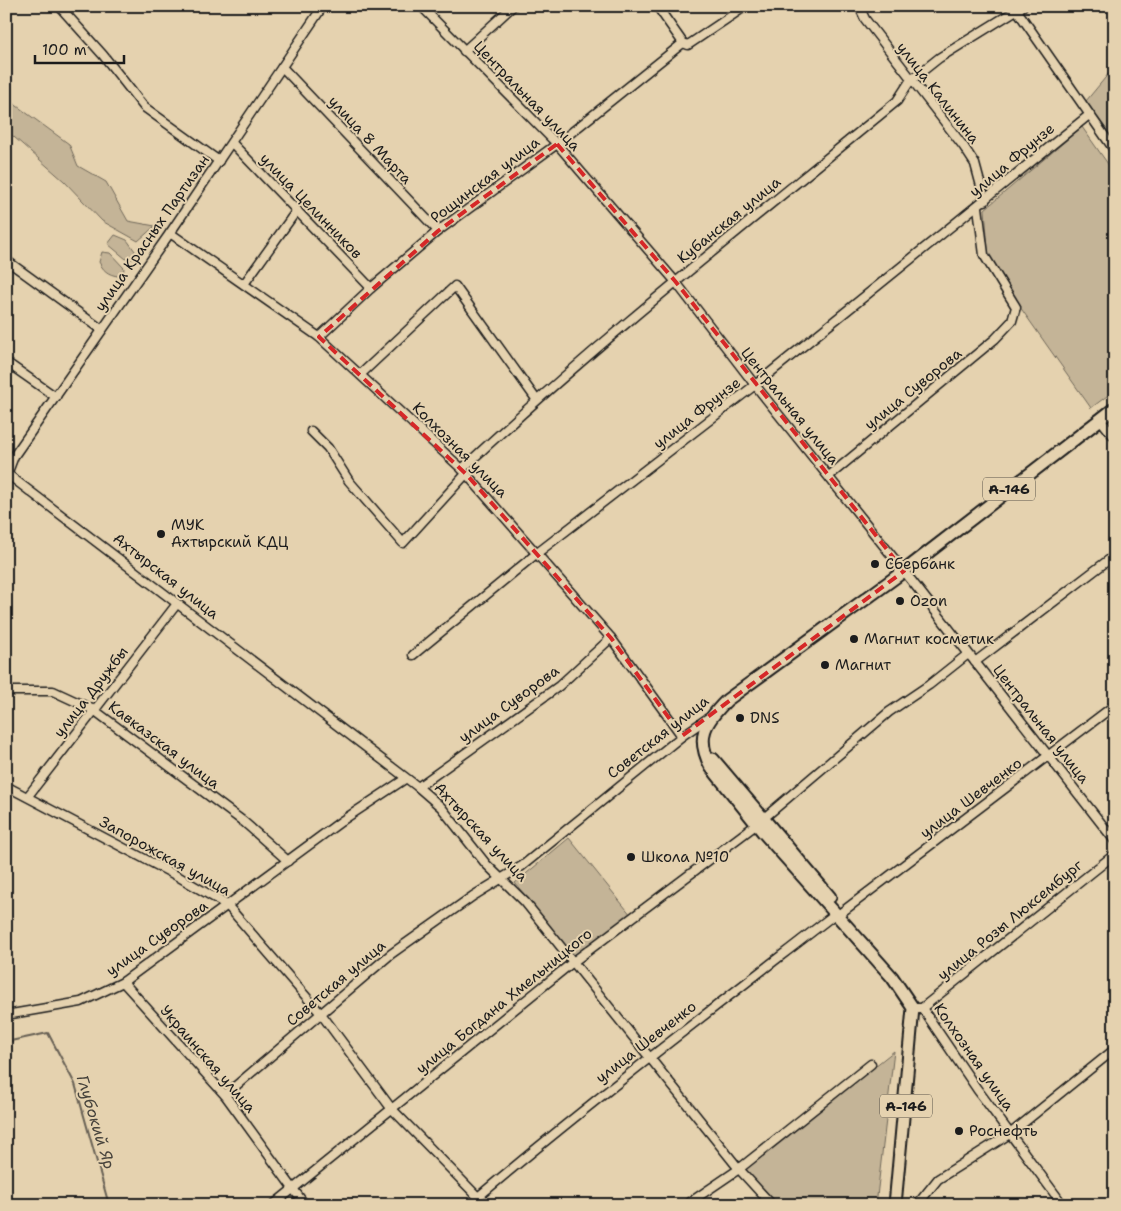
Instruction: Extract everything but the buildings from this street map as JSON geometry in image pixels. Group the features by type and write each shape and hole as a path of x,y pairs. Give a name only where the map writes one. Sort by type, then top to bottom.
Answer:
{"highway":[{"name":"Советская улица","path":"708,718 727,700 904,570 1115,408"},
{"name":"Колхозная улица","path":"708,718 703,746 705,756 711,767 761,821 918,1008"},
{"name":"А-146","path":"895,1205 918,1008"}],"street":[{"path":"59,6 103,55 144,107 219,161"},
{"name":"улица Красных Партизан","path":"7,474 14,456 232,143 323,6"},
{"name":"Центральная улица","path":"421,6 557,144 675,281 755,385 904,570 1115,841"},
{"path":"464,51 513,6"},
{"path":"657,6 683,43"},
{"name":"Рощинская улица","path":"319,337 371,288 438,232 557,144 683,43 688,45 746,6"},
{"name":"улица Калинина","path":"859,6 865,19 910,81 974,164 985,201"},
{"name":"Кубанская улица","path":"311,431 328,448 349,481 403,543 464,472 536,399 675,281 896,101 910,81 939,58 1015,9 1024,6"},
{"path":"1015,9 1115,152"},
{"name":"улица 8 Марта","path":"282,67 438,232"},
{"name":"улица Фрунзе","path":"413,655 536,554 755,385 1089,116"},
{"name":"улица Целинников","path":"232,143 371,288"},
{"name":"улица Суворова","path":"828,476 994,340 1012,321 1016,307 984,255 978,207"},
{"path":"244,284 297,210"},
{"name":"Колхозная улица","path":"170,233 319,337 464,472 612,638 682,736"},
{"path":"6,260 101,329"},
{"path":"360,374 455,286 536,399"},
{"path":"6,362 56,397"},
{"path":"1100,419 1115,438"},
{"path":"6,450 14,456"},
{"name":"Ахтырская улица","path":"7,474 176,605 418,787 441,807 486,864 525,902 739,1168 772,1205"},
{"path":"975,662 1115,555"},
{"name":"улица Дружбы","path":"28,796 176,605"},
{"name":"улица Суворова","path":"418,787 559,686 612,638"},
{"name":"улица Богдана Хмельницкого","path":"273,1205 294,1190 573,962 761,821 889,712 929,685 968,654"},
{"name":"Кавказская улица","path":"6,691 53,691 94,710 244,822 288,861"},
{"name":"улица Шевченко","path":"480,1201 650,1057 838,913 1049,757 1115,705"},
{"name":"Советская улица","path":"225,1096 322,1015 391,954 474,896 503,879 682,736 708,718"},
{"name":"улица Суворова","path":"6,1015 81,1002 123,982 343,820 405,779"},
{"name":"Запорожская улица","path":"6,786 28,796 227,906 322,1015 392,1108 480,1201"},
{"name":"улица Розы Люксембург","path":"918,1008 1115,854"},
{"name":"Украинская улица","path":"123,982 225,1096 305,1205"},
{"name":"Колхозная улица","path":"918,1008 1063,1205"},
{"path":"917,1205 938,1179 1011,1133 1115,1049"},
{"path":"686,1205 739,1168 871,1064"}],"highlighted area":[{"path":"557,144 675,281 904,571 682,736 611,638 466,474 319,337 438,231"}],"shaded area":[{"path":"1115,66 1115,141 1086,101"},
{"path":"6,98 69,144 78,166 106,182 128,221 155,226 138,241 102,221 64,181 6,130"},
{"path":"1082,127 1115,174 1115,390 1091,408 989,263 985,209"},
{"path":"115,235 127,240 135,251 134,259 126,259 108,244"},
{"path":"102,252 110,253 124,268 123,277 112,275 104,269 99,262"},
{"path":"569,838 631,915 575,957 515,883"},
{"path":"894,1051 876,1205 777,1205 744,1170"}],"waterway":[{"name":"Глубокий Яр","path":"6,1042 48,1033 75,1084 109,1205"}],"place":[{"name":"МУК Ахтырский КДЦ","path":"161,534"},
{"name":"Сбербанк","path":"875,564"},
{"name":"Ozon","path":"900,601"},
{"name":"Магнит косметик","path":"854,639"},
{"name":"Магнит","path":"825,665"},
{"name":"DNS","path":"740,718"},
{"name":"Школа №10","path":"631,857"},
{"name":"Роснефть","path":"959,1131"}]}
